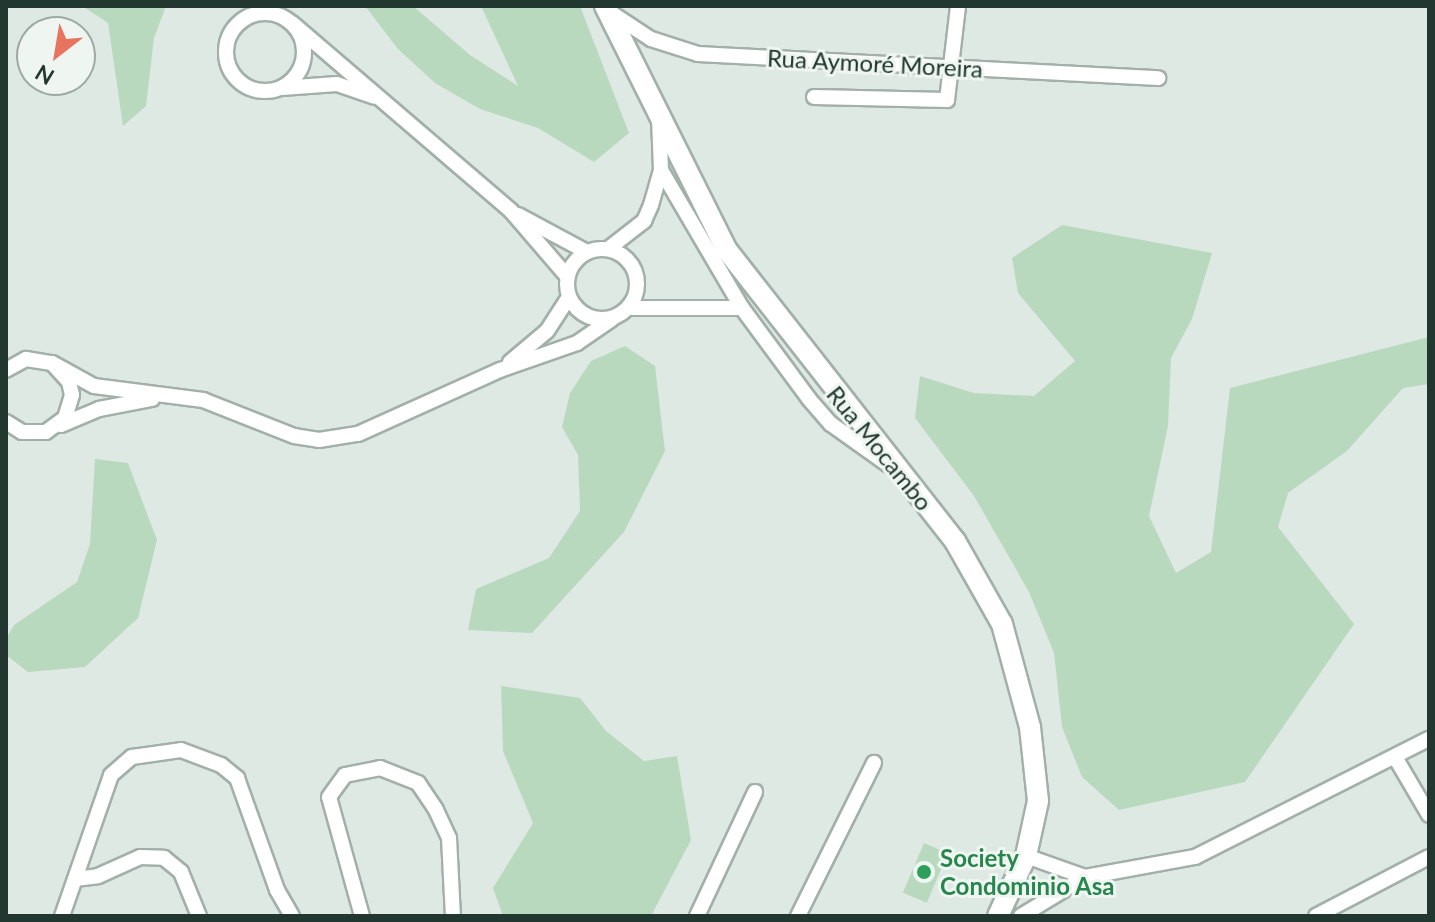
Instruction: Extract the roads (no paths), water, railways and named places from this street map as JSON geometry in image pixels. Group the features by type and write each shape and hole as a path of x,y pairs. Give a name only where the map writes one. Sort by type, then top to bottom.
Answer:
{"main road":[{"name":"Rua Mocambo","path":"606,8 726,249 963,553 1002,624 1035,754 1038,801 1026,856 998,916"}],"street":[{"path":"814,97 943,101 951,97 958,6"},
{"name":"Rua Aymoré Moreira","path":"606,8 651,39 698,54 1158,78"},
{"path":"378,99 337,84 256,90 244,85 228,65 228,39 243,19 255,14 268,13 292,23 511,211 567,276 569,297 582,314 612,319"},
{"path":"281,88 292,81 304,59 300,33 292,23"},
{"path":"511,211 587,252 608,249 644,221 661,170 659,116"},
{"path":"661,170 742,308 831,424 898,471"},
{"path":"608,249 633,267 637,288 629,308"},
{"path":"567,276 587,252"},
{"path":"500,370 534,345 569,297"},
{"path":"6,370 26,359 52,363 94,386 203,400 294,436 319,440 358,434 500,370 577,343 629,308 742,308"},
{"path":"52,363 62,371 72,395 57,427"},
{"path":"6,422 34,434 120,403 168,397"},
{"path":"1026,856 1085,877 1132,873 1205,854 1429,739"},
{"path":"62,916 111,775 132,757 181,750 221,765 237,778 277,890 292,916"},
{"path":"1395,757 1429,815"},
{"path":"798,916 874,763"},
{"path":"362,916 329,797 337,781 356,769 380,768 418,783 449,838 453,916"},
{"path":"697,916 755,792"},
{"path":"75,879 98,876 140,857 164,858 181,872 199,916"},
{"path":"1316,916 1429,857"},
{"path":"1021,916 1085,877"},
{"path":"454,893 461,916"}],"place":[{"name":"Society Condominio Asa","path":"924,872"}]}
